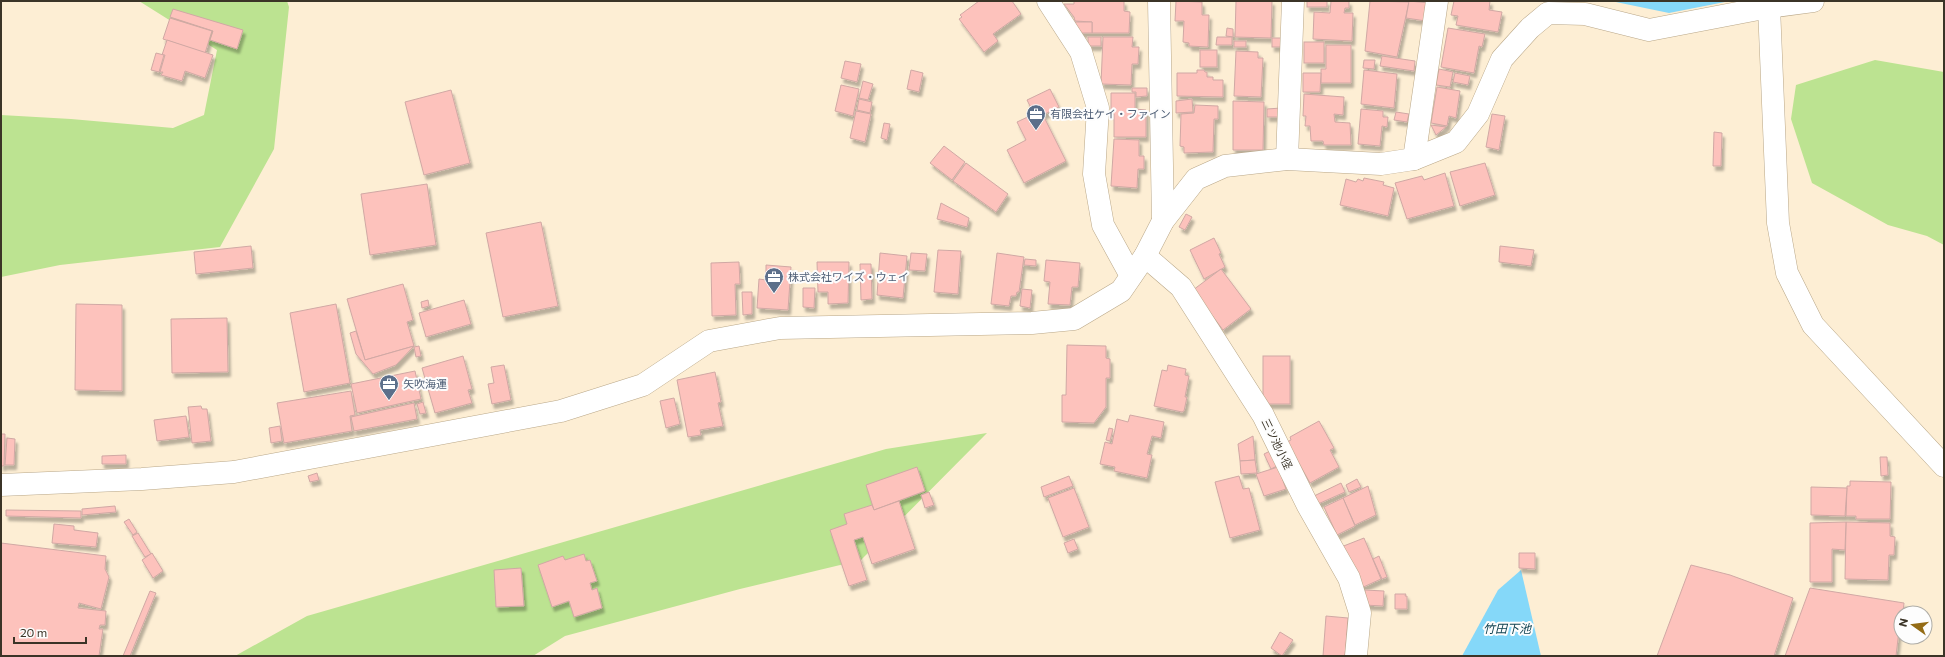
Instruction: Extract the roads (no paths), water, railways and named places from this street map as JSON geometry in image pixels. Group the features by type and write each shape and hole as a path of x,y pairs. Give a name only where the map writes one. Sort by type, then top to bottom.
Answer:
{"street":[{"path":"1048,1 1081,52 1096,101 1098,108 1094,174 1103,225 1131,276"},
{"path":"1159,1 1164,221"},
{"path":"1287,159 1293,1"},
{"path":"1414,159 1437,1"},
{"path":"1,485 142,479 234,472 561,411 643,385 709,341 780,328 1032,323 1074,319 1121,291 1145,256 1164,221 1196,179 1225,166 1287,159 1381,164 1414,159 1456,142 1478,114 1502,59 1530,28 1546,7 1585,14 1649,30 1769,7 1812,1"},
{"path":"1769,7 1778,222 1787,273 1813,325 1944,466"},
{"name":"三ツ池小径","path":"1145,256 1181,287 1263,415 1307,504 1349,578 1360,613 1356,656"}],"water":[{"path":"1611,1 1730,1 1669,13"},
{"name":"竹田下池","path":"1521,570 1541,656 1462,656 1498,590"}],"place":[{"name":"有限会社ケイ・ファイン","path":"1036,131"},
{"name":"株式会社ワイズ・ウェイ","path":"774,294"},
{"name":"矢吹海運","path":"389,401"}]}
